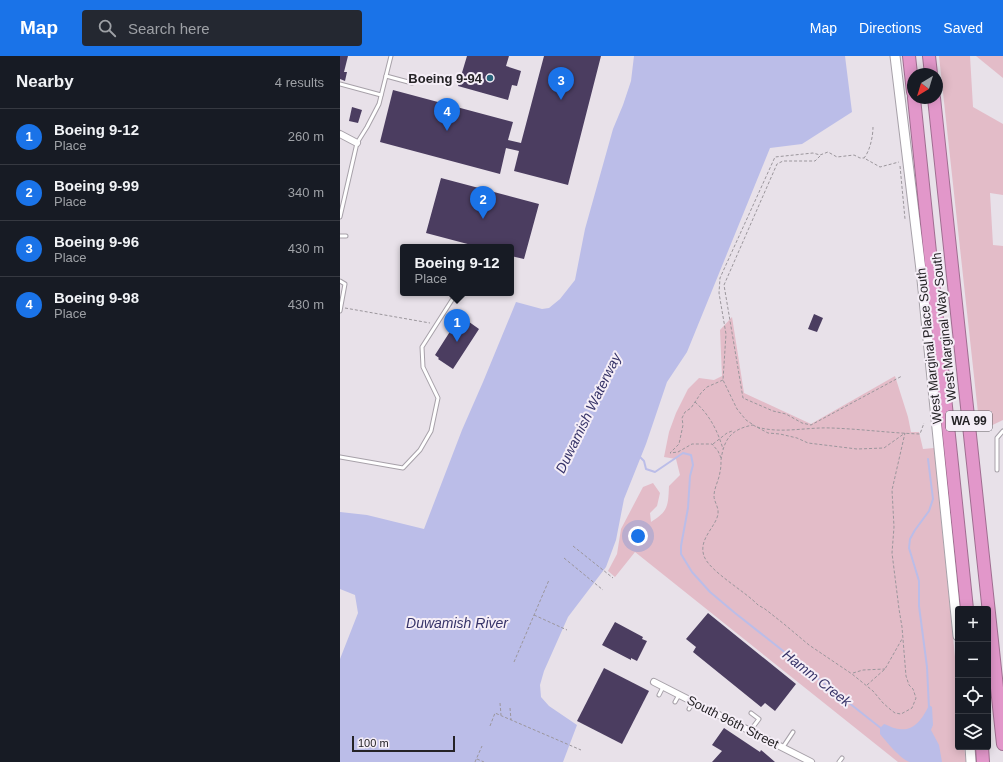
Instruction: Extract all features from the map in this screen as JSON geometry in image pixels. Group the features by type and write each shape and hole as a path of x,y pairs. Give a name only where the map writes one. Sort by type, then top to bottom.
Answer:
{"highway":[{"path":"909,56 910,68"},
{"path":"929,56 930,68"},
{"name":"West Marginal Way South","path":"915,104 967,606"},
{"name":"West Marginal Way South","path":"935,104 1003,744"},
{"path":"982,750 983,762"}],"street":[{"name":"West Marginal Place South","path":"895,56 921,270 955,606"},
{"path":"340,134 357,143"},
{"name":"South 96th Street","path":"654,682 811,762"},
{"path":"970,750 971,762"}],"lane":[{"path":"340,217 357,143 379,104 391,56"},
{"path":"386,76 412,83"},
{"path":"340,84 382,95"},
{"path":"340,236 346,236"},
{"path":"340,281 345,284 340,309"},
{"path":"340,456 403,468 420,450 431,431 438,398 423,367 422,347 452,300"},
{"path":"997,470 997,438 1003,431"},
{"path":"659,695 663,687"},
{"path":"675,702 679,695"},
{"path":"689,709 693,702"},
{"path":"750,731 759,719 751,714"},
{"path":"783,748 793,732"},
{"path":"839,762 842,758"}],"path":[{"path":"864,158 871,142 873,127"},
{"path":"904,219 900,162 880,167 864,158 854,155 837,157 828,152 820,155 813,153 777,156 774,158 720,278 719,293 726,334 723,380 737,409 746,420 768,434 780,434 816,445 864,450 884,448 905,433"},
{"path":"820,155 817,160 782,161 777,164 724,285 743,398 773,411 786,414 802,423 811,425 902,376"},
{"path":"340,309 437,324"},
{"path":"723,380 707,387 691,408 685,412 682,418 683,425 679,444 670,454 678,452 692,444 712,444 727,433 753,425 773,429 829,428 920,434 924,423"},
{"path":"696,402 710,418 720,438 723,450"},
{"path":"733,432 727,439 723,450 721,472 714,497 718,514 704,543 704,558 718,572 784,624 809,646 852,674 873,691 883,703 895,713 901,714 913,706 916,698 913,689 906,680 905,654 892,553 894,522 892,490 905,433"},
{"path":"712,444 718,451 721,459"},
{"path":"573,546 613,578"},
{"path":"564,558 604,590"},
{"path":"514,662 549,580"},
{"path":"534,615 567,630"},
{"path":"866,685 885,668 902,638"},
{"path":"852,674 863,670 885,668"},
{"path":"500,703 501,716"},
{"path":"510,708 511,720"},
{"path":"490,726 495,713 581,750"},
{"path":"475,762 482,746"},
{"path":"476,759 484,762"}],"shaded area":[{"path":"939,56 970,56 973,107 1003,124 1003,195 990,193 993,245 1003,246 1003,420 980,431 943,93 943,68 940,68"},
{"path":"976,56 1003,56 1003,78"},
{"path":"732,317 744,393 811,424 895,376 908,417 911,432 919,432 923,449 934,448 955,657 955,750 964,750 966,762 898,762 635,552 615,577 608,571 617,554 621,529 643,487 653,483 660,493 657,506 650,513 651,522 664,511 668,503 669,486 680,475 676,459 664,457 669,432 676,413 688,389 699,378 714,380 722,376 720,330"}],"water":[{"name":"Duwamish River","path":"634,56 845,56 852,112 802,144 770,148 687,352 667,382 646,444 624,499 616,540 606,567 568,617 544,671 540,685 541,697 549,706 577,725 563,762 340,762 340,659 358,613 355,595 340,589 340,512 367,515 424,529 462,430 516,302 542,309 549,308 560,299 575,280 585,229 613,129 631,81"},
{"path":"929,705 932,707 933,725 931,730 939,745 942,762 906,761 880,734 880,728 884,724 897,729 910,728 922,718"}],"building":[{"path":"340,56 348,56 344,72 347,72 345,81 340,79"},
{"name":"Boeing 9-94","path":"467,56 509,56 506,66 521,71 517,86 512,85 508,100 458,86"},
{"path":"544,56 601,56 568,185 514,171 519,151 506,148 500,174 380,142 393,90 513,122 508,140 521,143"},
{"path":"352,107 362,110 358,123 349,121"},
{"path":"441,178 539,204 524,259 514,257 514,244 468,244 426,233"},
{"path":"814,314 823,318 817,332 808,329"},
{"path":"458,319 463,322 465,319 479,329 453,369 438,359 439,358 435,355"},
{"path":"708,613 796,684 775,711 765,703 761,707 693,652 696,647 686,639"},
{"path":"615,622 643,637 642,639 647,641 637,661 631,658 631,660 602,645"},
{"path":"604,668 649,691 622,744 577,721"},
{"path":"724,728 760,752 761,750 775,762 712,762 722,751 712,745"}],"waterway":[{"name":"Hamm Creek","path":"639,456 644,461 646,469 655,472 683,453 691,455 693,465 690,476 688,508 681,546 681,554 692,572 710,592 735,613 882,729"},
{"name":"Hamm Creek","path":"928,459 933,499 929,511 910,539 909,548 919,581 919,606 927,667 929,708"}],"place":[{"name":"Boeing 9-94","path":"490,78"},
{"name":"Boeing 9-96","path":"561,100"},
{"name":"Boeing 9-98","path":"447,131"},
{"name":"Boeing 9-99","path":"483,219"},
{"name":"Boeing 9-12","path":"457,342"}],"water label":[{"name":"Duwamish Waterway","path":"588,413"}]}
